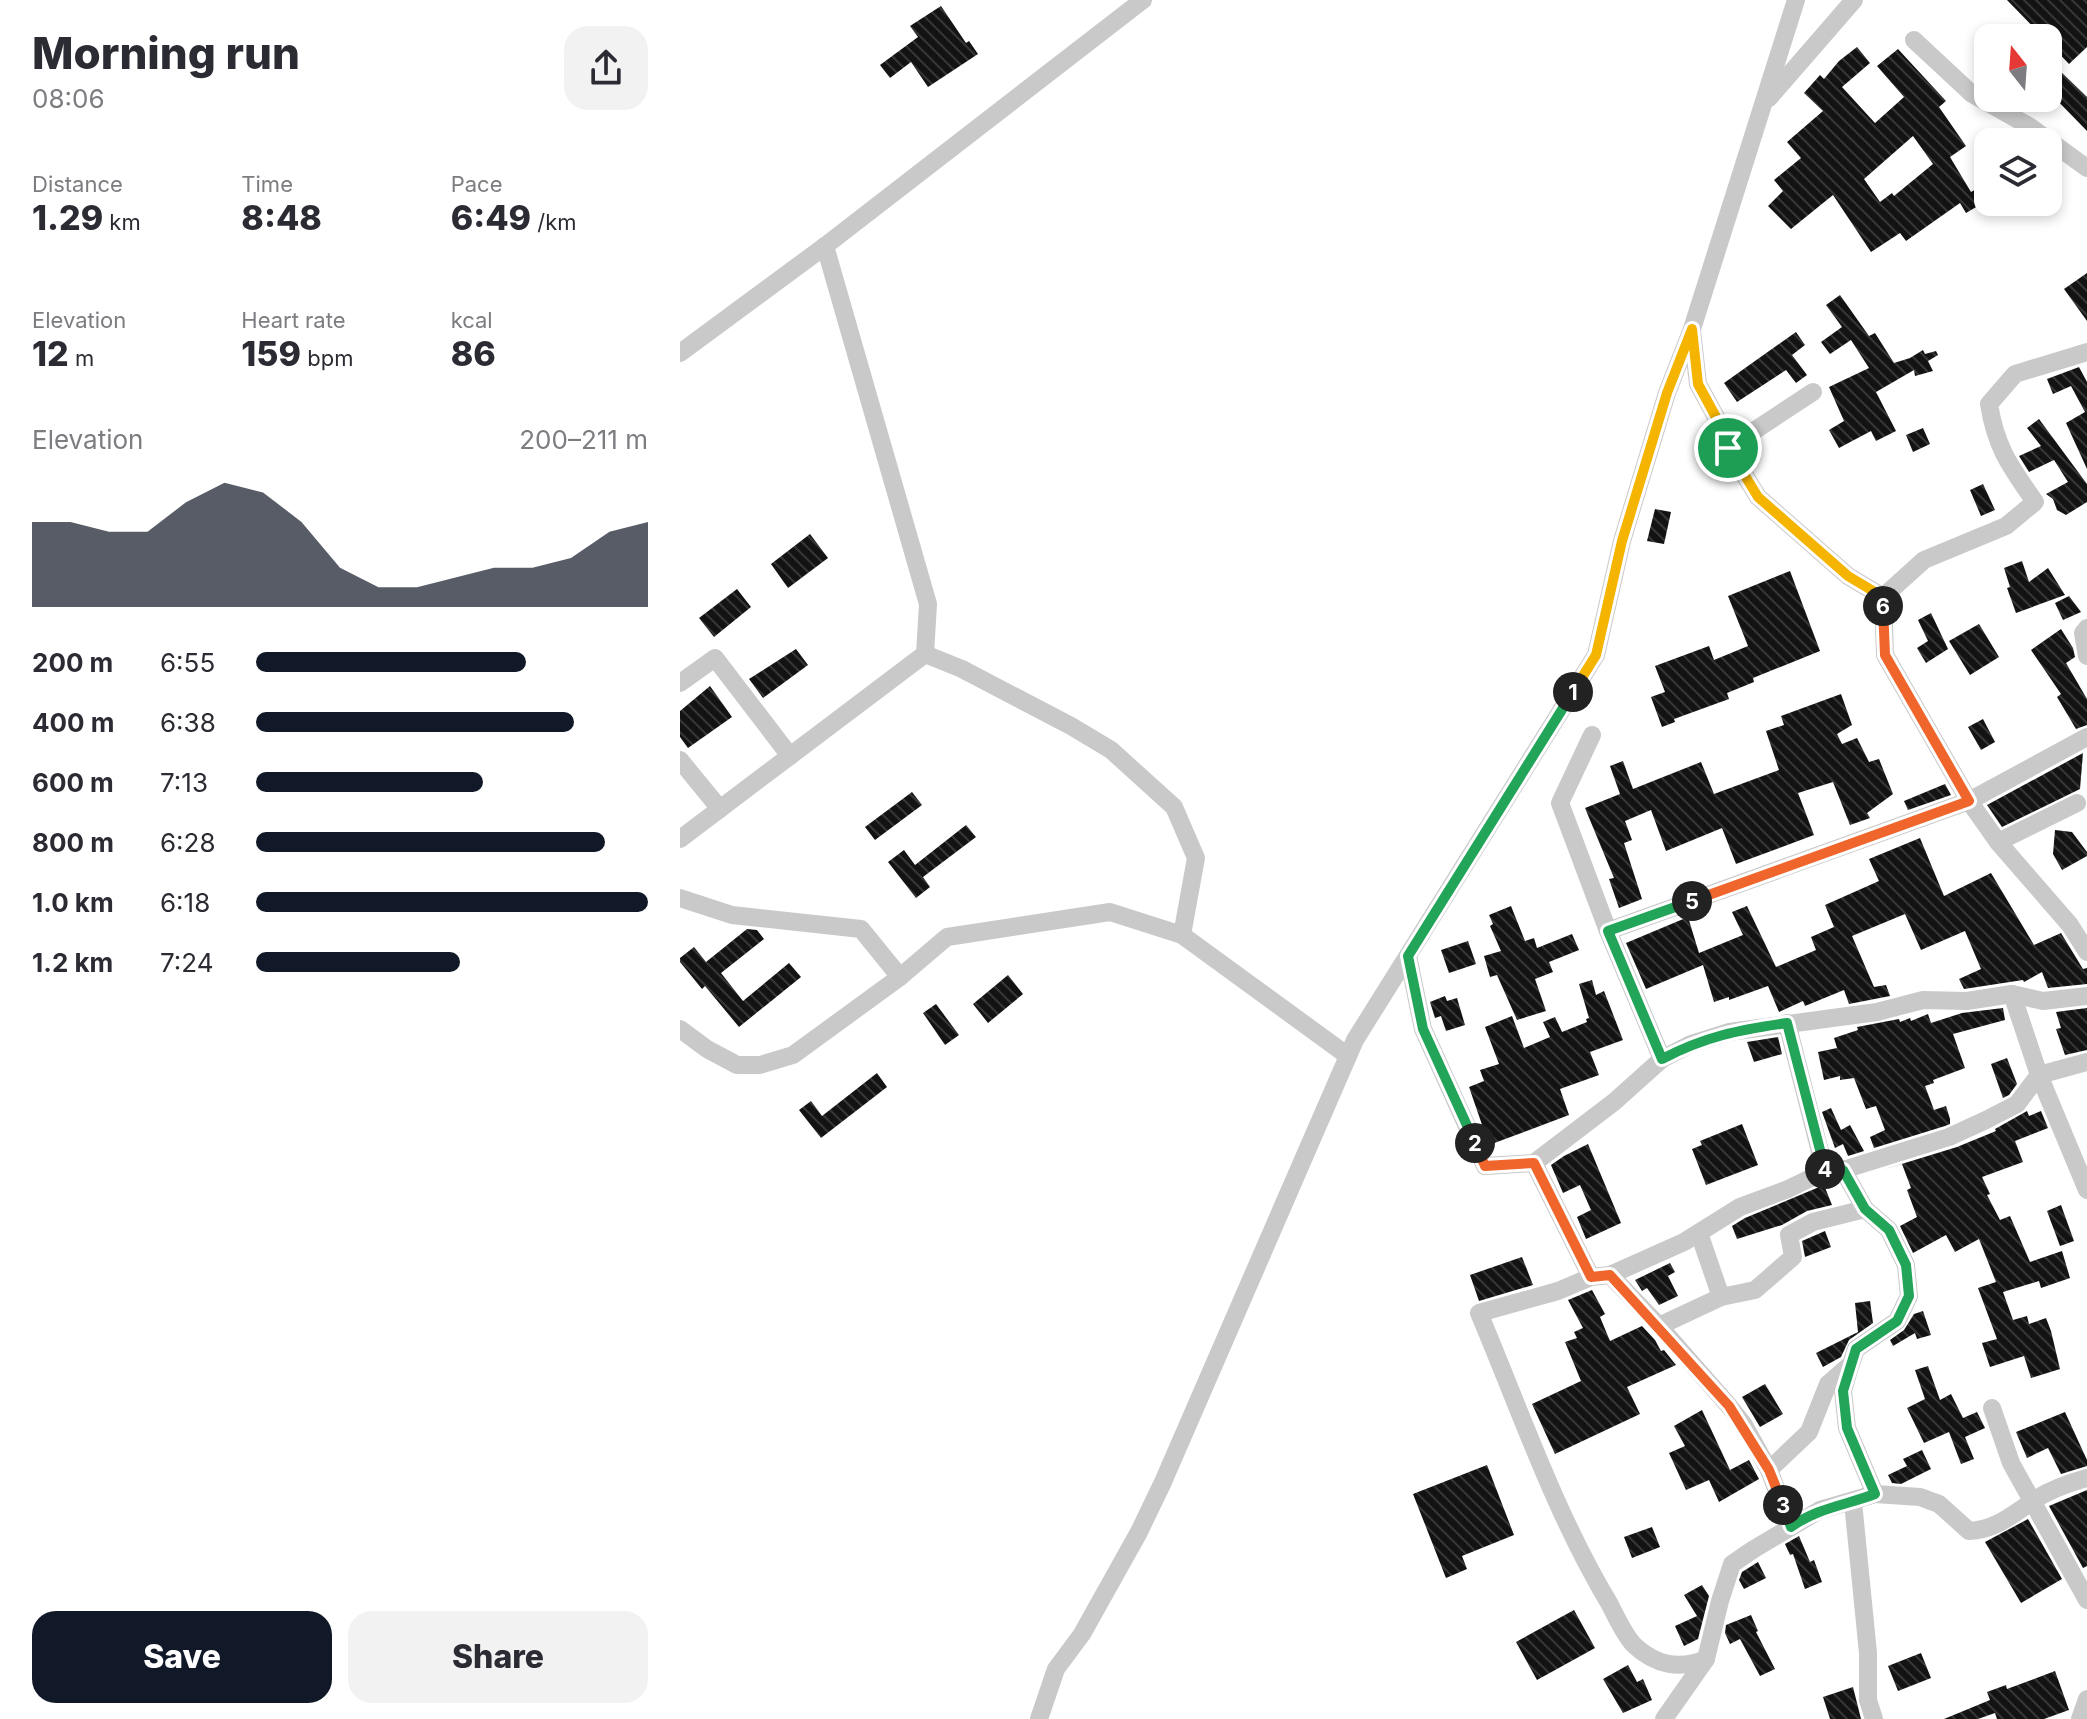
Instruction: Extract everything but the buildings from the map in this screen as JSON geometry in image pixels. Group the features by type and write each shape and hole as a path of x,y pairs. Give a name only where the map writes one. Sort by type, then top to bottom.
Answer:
{"street":[{"path":"680,353 825,246 1143,0"},
{"path":"1039,1719 1056,1669 1082,1634 1163,1482 1355,1040 1596,655 1622,541 1667,393 1692,329 1796,0"},
{"path":"1763,104 1854,0"},
{"path":"1914,40 1972,94 2029,126 2087,168"},
{"path":"680,839 925,654 928,604 825,246"},
{"path":"1692,329 1698,384 1723,430 1728,448 1758,497 1848,576 1883,597"},
{"path":"2087,352 2015,374 1989,404 2003,457 2035,502 2006,526 1924,560 1883,597 1885,655 1969,801 1998,842 2070,925 2087,952"},
{"path":"1728,448 1813,392"},
{"path":"2087,628 2083,633 2087,656"},
{"path":"925,654 962,669 1111,750 1174,807 1196,858 1182,935"},
{"path":"680,683 715,658 790,756"},
{"path":"1592,735 1560,803 1608,931 1662,1059"},
{"path":"1608,931 1969,801 2087,737"},
{"path":"680,760 720,809"},
{"path":"1998,842 2077,803"},
{"path":"680,898 732,915 861,929 900,977"},
{"path":"680,1029 707,1049 737,1065 760,1065 793,1055 900,977 947,937 1110,912 1182,935 1348,1056"},
{"path":"1408,956 1423,1029 1485,1166 1534,1163 1614,1102 1662,1059 1691,1044 1729,1032 1877,1012 1923,1000 1967,1001 2012,994 2043,1001 2087,996"},
{"path":"2012,994 2039,1075 2087,1190"},
{"path":"1787,1023 1834,1171 1865,1209 1889,1230 1906,1265 1909,1296 1897,1321 1856,1349 1843,1391 1847,1428 1875,1494"},
{"path":"1706,1659 1690,1666 1665,1665 1633,1644 1590,1572 1479,1313 1558,1291 1591,1277 1610,1275 1684,1242 1740,1207 1834,1171 1949,1137 2017,1104 2039,1075 2087,1062"},
{"path":"1534,1163 1591,1277"},
{"path":"1659,1326 1721,1297 1755,1290 1793,1257 1789,1235 1813,1222 1865,1209"},
{"path":"1699,1233 1721,1297"},
{"path":"1610,1275 1729,1406 1769,1470 1791,1527"},
{"path":"1769,1470 1809,1432 1828,1384 1851,1364"},
{"path":"1992,1408 2011,1463 2087,1600"},
{"path":"1664,1719 1706,1659 1732,1564 1804,1518 1832,1505 1875,1494 1920,1497 1939,1504 1969,1531 1994,1526 2034,1500 2087,1478"},
{"path":"1853,1502 1868,1653 1868,1700 1874,1719"},
{"path":"2080,1719 2087,1699"}],"route":[{"path":"1692,329 1698,384 1723,430 1728,448 1758,497 1848,576 1883,597 1885,655 1969,801 1608,931 1662,1059 1691,1044 1729,1032 1787,1023 1825,1171 1843,1170 1865,1209 1889,1230 1906,1265 1909,1296 1897,1321 1856,1349 1843,1391 1847,1428 1875,1494 1832,1505 1791,1527 1769,1470 1744,1425 1659,1326 1610,1275 1591,1277 1534,1163 1485,1166 1423,1029 1408,956 1596,655 1622,541 1667,393 1692,329"}]}
